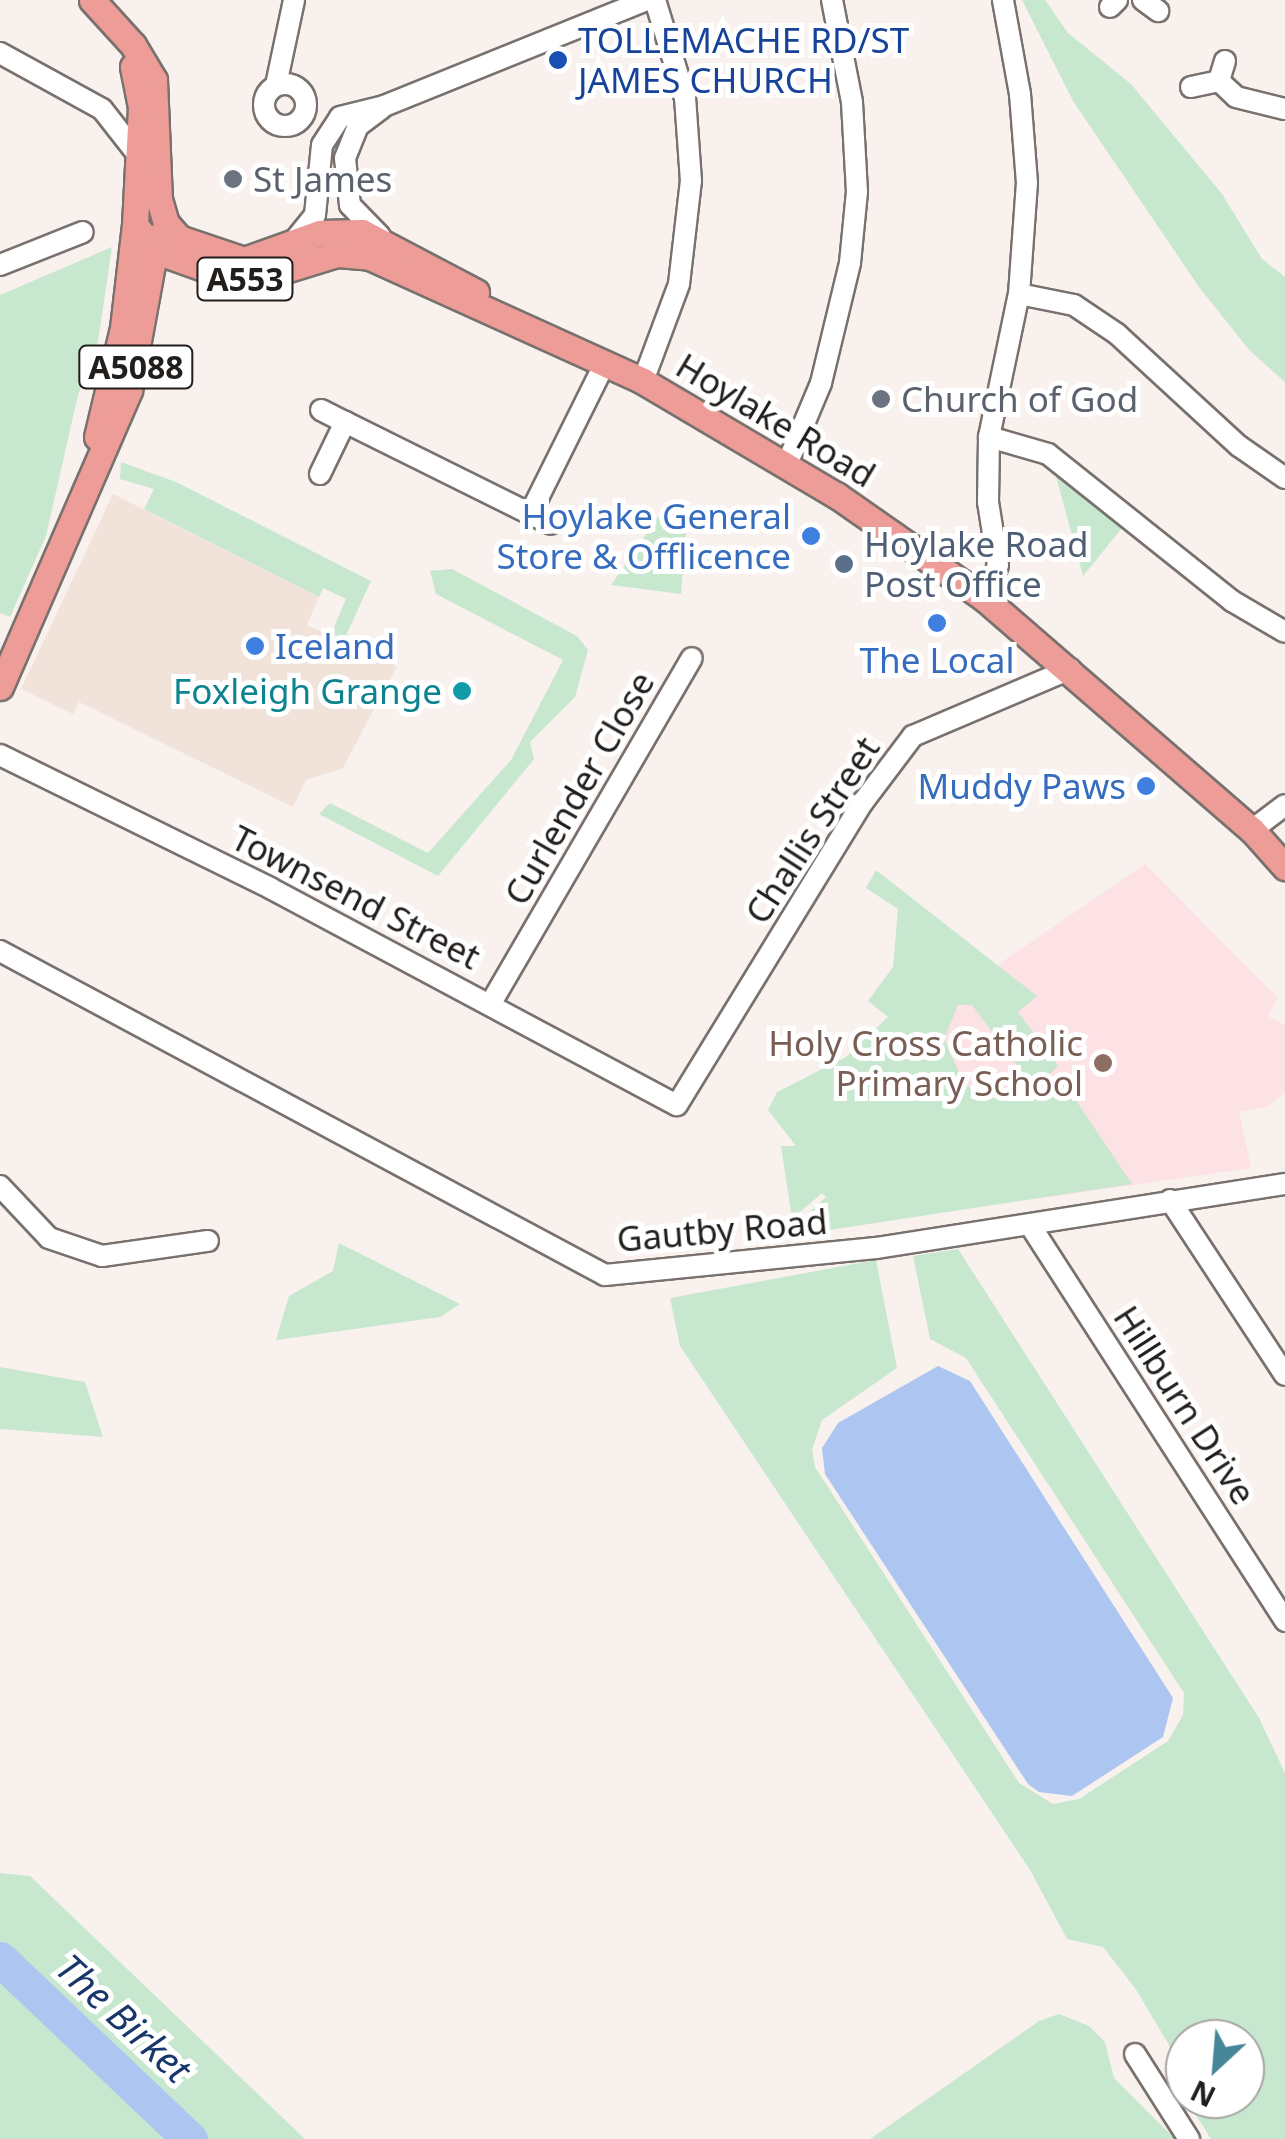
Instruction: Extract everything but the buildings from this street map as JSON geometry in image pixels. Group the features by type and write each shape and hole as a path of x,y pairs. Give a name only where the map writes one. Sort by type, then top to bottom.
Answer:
{"main road":[{"path":"92,0 154,80 159,199"},
{"path":"112,24 138,86 135,224"},
{"name":"A5088","path":"140,284 156,251 159,199"},
{"name":"A553","path":"159,199 166,223 187,255 259,278 334,240 376,248"},
{"name":"A5088","path":"0,688 129,390 140,284 135,224"},
{"name":"A553","path":"135,224 156,251 187,255 244,260 286,246 334,240 376,248"},
{"name":"Hoylake Road","path":"376,248 643,381 787,464 985,599 1252,830 1285,867"},
{"name":"A5088","path":"140,284 187,255"}],"street":[{"path":"276,86 294,0"},
{"path":"286,246 310,226 319,200 326,134 351,112 384,106 651,0 685,98 690,198 679,284 643,381"},
{"path":"787,464 838,326 852,245 852,102 832,0"},
{"path":"985,599 998,565 988,502 989,437 1019,294 1027,183 1015,61 1003,0"},
{"path":"0,53 102,109 138,155"},
{"path":"1192,87 1222,71 1256,106 1285,109"},
{"path":"102,109 128,107 138,86"},
{"path":"334,240 350,205 347,147 358,126 384,106"},
{"path":"319,200 334,240"},
{"path":"350,205 376,248"},
{"path":"0,264 83,232"},
{"path":"1019,294 1074,305 1118,334 1240,446 1285,478"},
{"path":"530,514 605,363"},
{"path":"321,410 552,524"},
{"path":"320,474 345,422"},
{"path":"989,437 1048,454 1220,592 1285,632"},
{"name":"Curlender Close","path":"491,1003 692,658"},
{"name":"Challis Street","path":"677,1106 862,802 913,736 1070,669"},
{"name":"Townsend Street","path":"0,755 491,1003 677,1106"},
{"path":"1252,830 1285,805"},
{"name":"Gautby Road","path":"0,951 605,1275 876,1248 1285,1184"},
{"path":"0,1186 49,1238 102,1256 208,1241"},
{"path":"1170,1200 1285,1375"},
{"name":"Hillburn Drive","path":"1030,1224 1285,1621"},
{"path":"1135,2054 1188,2139"}],"shaded area":[{"path":"113,494 319,597 307,625 397,666 343,768 306,780 293,807 79,702 73,714 21,689"},
{"name":"Holy Cross Catholic Primary School","path":"1145,864 1278,998 1268,1016 1285,1025 1285,1093 1266,1107 1239,1112 1251,1168 1014,1202 900,1032"}],"green space":[{"path":"1022,0 1045,0 1068,33 1131,84 1222,194 1262,259 1285,277 1285,382 1250,351 1199,287 1073,101"},
{"path":"112,247 97,348 78,395 46,536 10,617 0,613 0,295"},
{"path":"121,462 176,482 371,581 343,642 330,636 346,599 323,588 319,597 144,509 154,489 120,479"},
{"path":"1056,476 1122,528 1083,576"},
{"path":"658,517 686,531 681,594 611,585"},
{"path":"452,569 577,636 588,650 575,697 530,742 534,759 438,876 319,814 330,803 428,853 511,760 563,660 436,594 430,571"},
{"path":"876,870 1037,996 1018,1012 1058,1066 1047,1077 1025,1076 972,1005 958,1005 944,1039 962,1079 976,1095 1065,1084 1132,1184 796,1235 793,1227 826,1197 822,1193 792,1219 781,1146 796,1146 768,1110 777,1092 846,1057 888,1017 868,1001 893,967 898,909 866,888"},
{"path":"339,1243 460,1304 440,1317 276,1340 289,1296 333,1271"},
{"path":"958,1249 1259,1718 1285,1773 1285,2139 1211,2139 1198,2119 1265,2119 1265,2019 1165,2019 1165,2038 1135,1988 1103,1947 1067,1939 1030,1870 680,1346 670,1298 876,1260 897,1368 822,1420 812,1450 815,1467 1019,1783 1053,1804 1079,1799 1168,1741 1183,1715 1184,1693 966,1358 930,1339 913,1256"},
{"path":"0,1367 85,1382 103,1437 0,1429"},
{"path":"0,1873 30,1876 305,2139 203,2139 0,1949"},
{"path":"0,1978 172,2139 0,2139"},
{"path":"1059,2014 1089,2026 1105,2042 1114,2078 1175,2139 870,2139 1039,2021"}],"water":[{"path":"938,1366 970,1381 1173,1698 1163,1737 1072,1796 1039,1792 1028,1784 825,1474 822,1448 838,1423"}],"waterway":[{"name":"The Birket","path":"0,1959 190,2139"}],"place":[{"name":"TOLLEMACHE RD/ST JAMES CHURCH","path":"558,60"},
{"name":"St James","path":"233,179"},
{"name":"Church of God","path":"881,399"},
{"name":"Hoylake General Store & Offlicence","path":"811,536"},
{"name":"Hoylake Road Post Office","path":"844,564"},
{"name":"The Local","path":"937,623"},
{"name":"Iceland","path":"255,646"},
{"name":"Foxleigh Grange","path":"462,691"},
{"name":"Muddy Paws","path":"1146,786"},
{"name":"Holy Cross Catholic Primary School","path":"1103,1063"}]}
